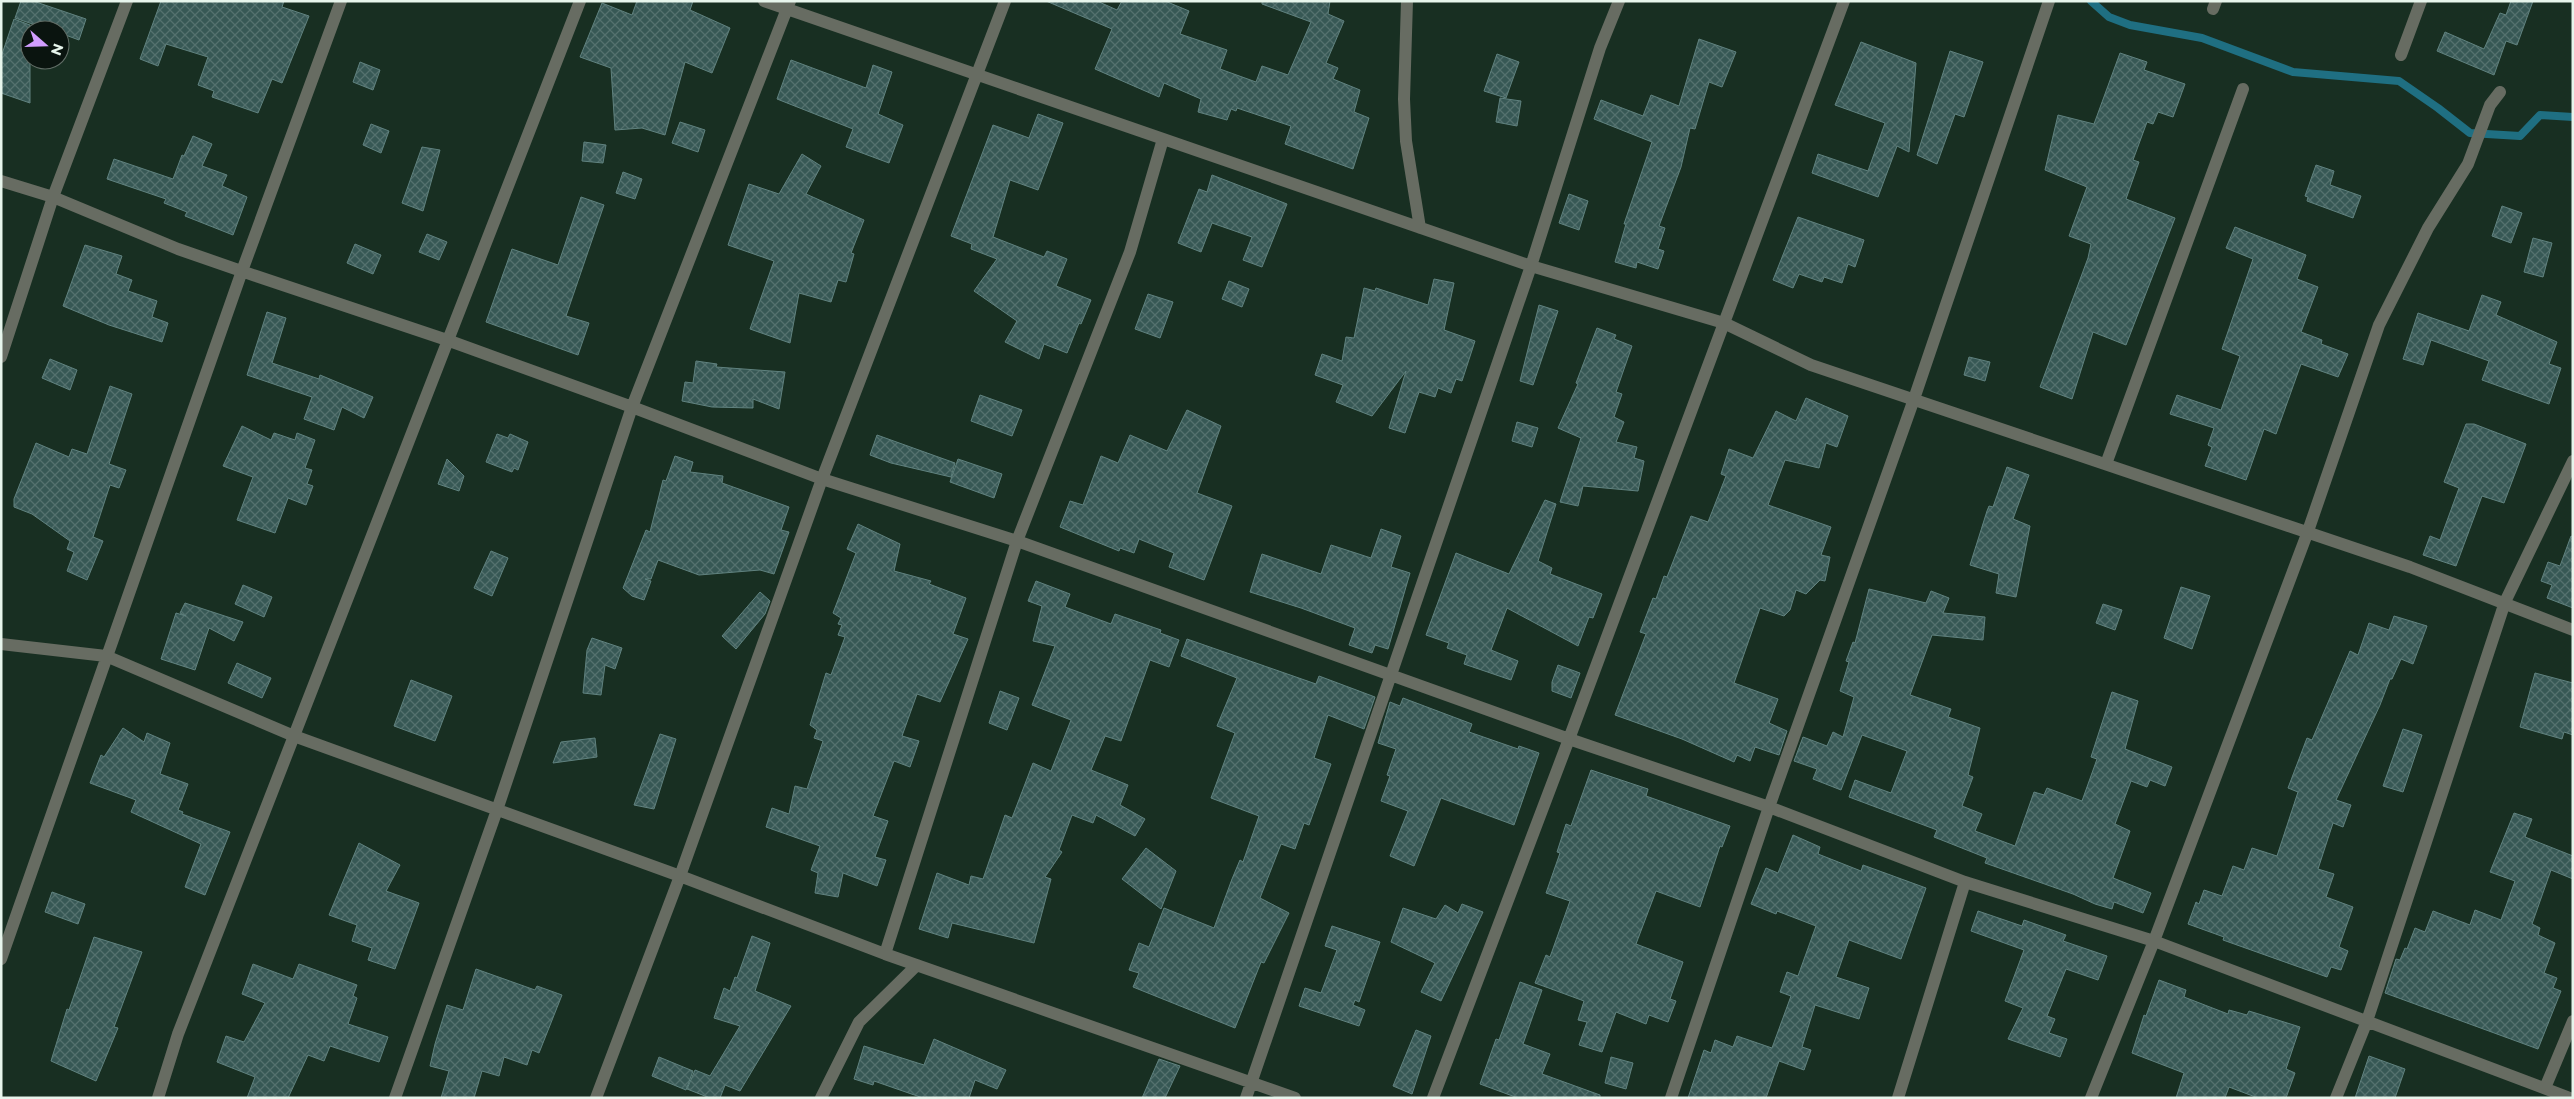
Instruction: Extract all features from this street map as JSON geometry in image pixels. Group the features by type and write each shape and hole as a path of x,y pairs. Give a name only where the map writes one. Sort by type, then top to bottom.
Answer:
{"street":[{"path":"1,357 54,197 128,1"},
{"path":"1,959 242,271 341,1"},
{"path":"158,1098 178,1034 446,340 580,1"},
{"path":"764,1 788,6 977,75 1531,266 1724,324 1811,365 1914,398 2307,534 2410,567 2505,602 2573,630"},
{"path":"596,1098 680,876 822,479 1005,1"},
{"path":"1407,1 1404,72 1406,133 1420,228"},
{"path":"1246,1098 1531,266 1600,48 1619,1"},
{"path":"1433,1098 1570,739 1844,1"},
{"path":"1671,1098 1769,807 1914,398 2049,1"},
{"path":"2401,55 2421,1"},
{"path":"395,1098 497,810 632,406 788,6"},
{"path":"2106,464 2243,90"},
{"path":"2091,1098 2154,942 2307,534 2380,325 2428,228 2468,164 2490,106 2500,92"},
{"path":"886,954 1017,541 1130,252 1163,139"},
{"path":"1,182 54,197 178,249 446,340 632,406 822,479 1017,541 1391,676 1769,807 1965,882 2154,942 2570,1098"},
{"path":"2336,1098 2367,1021 2505,602 2573,461"},
{"path":"1,644 106,656 294,736 680,876 886,954 1295,1098"},
{"path":"1898,1098 1965,882"},
{"path":"821,1098 859,1022 917,965"},
{"path":"2545,1088 2573,1021"}],"building":[{"path":"21,1 33,1 86,19 79,40 70,37 70,20 21,20 15,18"},
{"path":"161,1 284,1 282,7 309,16 282,83 272,79 258,113 212,97 214,91 198,85 208,57 166,44 158,66 140,59"},
{"path":"637,1 693,1 690,10 730,28 712,73 685,62 665,135 642,128 615,130 611,68 580,57 602,3 632,15"},
{"path":"1046,1 1097,1 1117,10 1122,1 1165,1 1189,11 1180,34 1227,50 1220,69 1256,82 1262,66 1288,75 1311,22 1262,4 1262,1 1330,1 1328,14 1344,21 1326,63 1338,68 1333,79 1360,90 1354,112 1369,118 1353,169 1285,144 1291,126 1237,108 1236,111 1231,109 1227,120 1198,112 1201,99 1164,83 1159,97 1095,69 1112,29"},
{"path":"2511,1 2533,1 2517,45 2506,41 2494,75 2437,51 2445,32 2484,49 2500,13 2506,15"},
{"path":"14,19 20,21 20,70 30,70 30,103 1,93 1,57"},
{"path":"1699,39 1736,52 1722,87 1709,82 1695,129 1690,128 1681,167 1659,226 1665,228 1658,249 1664,251 1658,269 1637,262 1636,268 1615,262 1626,224 1624,224 1652,142 1594,119 1601,100 1643,116 1651,95 1679,106"},
{"path":"1861,42 1916,63 1909,152 1897,146 1878,197 1812,173 1818,154 1868,171 1885,123 1835,105"},
{"path":"1950,51 1983,62 1964,117 1955,114 1937,164 1917,155"},
{"path":"2120,53 2147,62 2144,70 2185,84 2173,117 2158,112 2153,124 2147,122 2133,160 2139,162 2126,199 2175,218 2126,345 2093,332 2072,399 2040,387 2088,258 2091,244 2069,236 2087,187 2045,170 2058,115 2094,124"},
{"path":"1497,54 1519,62 1506,98 1484,91"},
{"path":"791,60 866,88 873,65 892,72 878,114 903,125 889,163 846,147 853,129 777,99"},
{"path":"360,62 380,70 373,90 353,82"},
{"path":"1500,98 1521,101 1517,126 1496,122"},
{"path":"1038,114 1063,123 1038,190 1010,180 993,237 1044,257 1047,251 1067,259 1056,286 1091,300 1067,353 1044,344 1039,359 1005,342 1017,321 974,291 997,259 971,249 972,244 951,236 993,125 1029,138"},
{"path":"680,122 705,130 698,152 672,143"},
{"path":"371,124 389,131 381,153 363,145"},
{"path":"193,136 212,144 202,166 227,175 222,186 247,197 233,235 185,216 187,212 164,203 166,199 107,179 114,159 173,179 182,155 184,156"},
{"path":"584,142 606,145 603,163 582,161"},
{"path":"422,147 440,150 423,211 402,203"},
{"path":"802,154 821,166 806,194 864,220 851,253 854,254 846,282 838,280 831,302 799,293 790,343 750,329 774,261 728,245 749,184 779,194"},
{"path":"2316,165 2334,171 2330,185 2361,196 2353,218 2307,201 2308,197 2305,196"},
{"path":"623,172 642,179 635,199 616,193"},
{"path":"1212,175 1287,204 1262,267 1243,260 1252,237 1212,223 1201,252 1178,243 1199,189 1207,192"},
{"path":"1569,194 1588,201 1579,230 1559,223"},
{"path":"581,197 604,205 566,316 589,323 578,355 486,322 512,249 558,265"},
{"path":"2502,206 2522,213 2511,243 2492,236"},
{"path":"1798,217 1864,240 1855,267 1848,264 1842,283 1824,277 1822,282 1799,274 1793,288 1773,280"},
{"path":"2235,227 2306,255 2297,279 2318,287 2301,332 2322,340 2321,344 2348,354 2338,377 2301,364 2276,434 2264,429 2246,480 2205,466 2212,447 2208,445 2214,428 2170,414 2177,395 2221,410 2240,356 2222,349 2253,259 2226,248"},
{"path":"427,234 447,242 439,260 419,252"},
{"path":"2533,238 2552,243 2543,277 2524,272"},
{"path":"355,244 381,255 373,274 347,263"},
{"path":"85,245 122,256 116,274 132,280 128,291 157,301 152,317 168,323 162,342 109,325 63,306"},
{"path":"1434,279 1454,283 1444,330 1475,341 1462,381 1456,379 1451,393 1438,388 1435,397 1419,392 1405,433 1389,428 1406,371 1372,416 1336,402 1343,385 1315,375 1322,354 1342,361 1346,337 1354,338 1364,288 1375,291 1376,288 1428,305"},
{"path":"1229,281 1249,289 1242,307 1222,299"},
{"path":"1148,294 1173,302 1160,338 1135,329"},
{"path":"2482,295 2501,302 2496,315 2557,342 2549,364 2561,368 2549,404 2482,380 2489,361 2431,340 2423,365 2403,359 2418,313 2469,331"},
{"path":"1539,305 1558,311 1533,385 1520,381"},
{"path":"267,312 286,318 272,363 319,379 320,375 373,397 364,418 342,407 334,430 304,419 312,397 247,375"},
{"path":"1597,328 1616,335 1614,339 1632,346 1616,392 1622,394 1614,417 1624,422 1616,442 1637,447 1634,458 1644,461 1638,491 1583,486 1578,506 1560,502 1581,438 1558,428 1578,384 1576,383"},
{"path":"1969,357 1990,362 1985,381 1964,375"},
{"path":"50,359 77,370 70,390 42,378"},
{"path":"696,361 717,364 716,367 785,372 779,409 753,399 753,408 712,407 682,401 685,382 693,383"},
{"path":"110,386 132,394 109,464 126,470 119,488 110,485 93,537 103,541 87,580 67,571 74,552 67,549 70,541 32,514 14,507 14,499 36,443 69,457 72,449 87,454"},
{"path":"980,395 1022,410 1012,436 971,421"},
{"path":"1806,398 1848,416 1837,447 1826,443 1819,468 1785,460 1768,505 1831,527 1821,555 1830,557 1825,581 1820,580 1806,594 1796,590 1790,610 1784,616 1760,608 1734,683 1778,699 1769,723 1787,731 1779,755 1755,747 1750,761 1737,755 1734,762 1682,739 1615,715 1646,634 1640,632 1653,598 1656,599 1664,576 1667,577 1691,516 1708,522 1726,476 1721,474 1729,449 1753,458 1776,411 1796,421"},
{"path":"1187,410 1221,426 1197,493 1232,506 1204,580 1169,567 1174,553 1139,539 1134,553 1120,548 1119,551 1060,527 1070,501 1083,505 1101,456 1118,463 1130,435 1167,451"},
{"path":"1517,422 1538,428 1532,447 1512,441"},
{"path":"2466,424 2474,424 2526,444 2504,503 2482,496 2456,566 2423,555 2430,536 2440,540 2459,488 2444,482"},
{"path":"242,426 271,440 274,433 295,440 297,433 315,440 305,468 312,470 307,484 313,486 306,505 288,498 275,533 237,520 253,477 223,466"},
{"path":"497,434 508,438 510,434 528,442 518,470 514,468 512,472 486,462"},
{"path":"877,435 955,463 951,477 891,463 870,455"},
{"path":"675,456 693,462 690,472 723,476 722,483 789,507 781,530 789,532 774,574 760,570 699,575 658,560 651,579 645,579 651,581 644,600 632,596 623,588 646,530 650,532 663,480 666,481"},
{"path":"447,459 464,476 459,491 438,484"},
{"path":"958,459 1002,474 994,498 950,482"},
{"path":"2007,467 2029,475 2013,519 2030,526 2016,597 1996,593 1999,574 1970,565 1987,511 1989,506 1993,507"},
{"path":"1545,500 1556,504 1538,561 1552,568 1550,574 1602,594 1593,618 1589,617 1578,646 1507,608 1491,650 1518,661 1511,680 1464,664 1467,655 1447,648 1449,643 1426,635 1456,553 1509,574"},
{"path":"858,524 900,544 894,571 931,581 929,584 966,598 953,634 968,639 940,702 917,694 902,736 919,741 910,767 894,761 873,816 888,821 875,857 886,860 877,886 843,873 838,897 815,893 818,873 811,870 820,846 766,827 772,808 789,814 795,786 807,789 823,741 814,738 817,730 810,725 826,673 831,675 845,637 838,635 842,625 838,624 841,618 833,613 856,553 847,549"},
{"path":"1381,529 1401,536 1391,567 1410,573 1388,649 1375,645 1372,653 1349,645 1355,628 1250,592 1262,554 1321,574 1331,545 1371,558"},
{"path":"2571,536 2573,537 2573,608 2547,598 2552,585 2541,581 2548,562 2560,566"},
{"path":"491,551 508,558 492,596 474,588"},
{"path":"1036,581 1070,594 1065,607 1111,624 1115,614 1161,630 1160,633 1179,640 1169,667 1150,660 1121,741 1105,736 1091,770 1128,785 1120,805 1145,819 1135,836 1096,815 1093,823 1072,815 1059,850 1062,852 1045,877 1051,879 1034,943 952,923 948,938 919,929 937,873 969,885 971,876 983,879 1005,815 1012,818 1033,763 1051,771 1071,720 1032,705 1055,646 1033,641 1042,606 1028,601"},
{"path":"243,585 272,597 264,617 235,604"},
{"path":"2181,587 2210,596 2192,649 2164,638"},
{"path":"1869,589 1926,603 1931,591 1949,598 1943,613 1985,617 1983,640 1932,635 1910,695 1951,709 1948,717 1980,728 1968,775 1973,777 1962,806 1982,814 1975,831 2015,846 2034,792 2044,795 2047,788 2082,801 2097,759 2091,757 2112,692 2138,701 2125,749 2172,767 2165,786 2150,780 2147,787 2131,781 2115,824 2130,831 2113,878 2151,893 2143,913 2114,902 2112,909 2095,904 2073,894 1985,863 1987,858 1934,837 1937,830 1849,797 1855,780 1891,793 1907,751 1862,735 1841,790 1813,779 1817,769 1794,761 1803,737 1827,746 1833,732 1843,737 1854,697 1840,691 1849,662 1846,661 1853,642 1855,643"},
{"path":"760,592 770,601 765,614 736,649 722,636"},
{"path":"185,603 243,622 234,641 209,628 195,670 161,659 176,613 186,616 180,613"},
{"path":"2103,604 2122,610 2115,630 2096,623"},
{"path":"2394,616 2427,626 2413,664 2401,659 2392,679 2390,679 2336,800 2351,805 2343,827 2333,823 2318,869 2334,874 2326,897 2353,907 2339,947 2348,951 2341,970 2331,967 2327,977 2223,940 2224,937 2188,924 2196,902 2199,904 2204,890 2222,896 2233,866 2244,870 2252,848 2277,856 2298,792 2288,788 2307,738 2312,740 2350,651 2358,655 2369,623 2389,630"},
{"path":"592,638 622,648 615,669 605,665 601,695 583,693 587,650"},
{"path":"1187,639 1316,684 1319,676 1375,697 1364,729 1328,715 1314,758 1331,764 1309,825 1304,823 1295,849 1281,844 1260,898 1289,913 1264,963 1261,962 1235,1028 1133,987 1139,973 1129,970 1139,943 1149,947 1164,908 1214,928 1240,860 1243,862 1259,816 1211,798 1235,733 1217,726 1237,678 1181,656"},
{"path":"237,663 271,678 262,698 228,683"},
{"path":"1558,665 1580,673 1571,698 1552,691 1552,682"},
{"path":"2535,673 2573,683 2573,735 2564,732 2562,739 2520,727"},
{"path":"411,680 452,696 435,741 394,726"},
{"path":"1000,691 1019,698 1007,730 989,723"},
{"path":"1403,698 1472,724 1469,732 1518,749 1519,746 1539,753 1514,825 1441,798 1414,866 1390,856 1408,811 1381,801 1390,776 1387,775 1396,749 1378,743 1390,702 1400,706"},
{"path":"123,728 144,742 147,733 170,743 160,774 188,784 178,810 183,812 182,814 230,832 205,895 185,887 201,844 131,812 136,800 90,783 101,755 104,757"},
{"path":"2403,729 2422,735 2403,792 2383,786"},
{"path":"660,734 676,739 654,809 634,805"},
{"path":"595,738 597,757 553,763 561,742"},
{"path":"1591,770 1648,789 1646,796 1730,826 1722,847 1720,846 1700,907 1656,891 1636,944 1683,962 1670,999 1676,1001 1668,1022 1649,1015 1646,1024 1616,1012 1602,1052 1579,1045 1587,1022 1578,1020 1584,1001 1535,983 1546,955 1550,957 1570,901 1546,893 1560,853 1557,852 1566,824 1571,826"},
{"path":"2514,813 2532,819 2525,837 2573,856 2573,879 2551,870 2532,924 2540,928 2538,935 2555,943 2544,973 2557,978 2553,988 2561,991 2538,1049 2385,993 2396,959 2400,960 2405,948 2407,949 2415,928 2425,932 2433,911 2470,925 2475,910 2501,920 2515,881 2490,872"},
{"path":"1793,835 1820,847 1818,854 1861,871 1863,865 1926,888 1901,959 1849,940 1836,977 1869,988 1859,1019 1815,1005 1802,1047 1811,1050 1804,1070 1779,1061 1766,1098 1688,1098 1704,1050 1711,1053 1715,1040 1733,1047 1737,1036 1772,1048 1791,996 1780,992 1787,972 1798,976 1816,926 1777,911 1776,914 1751,904 1766,868 1778,873"},
{"path":"359,843 400,865 386,891 419,903 395,969 368,960 372,948 352,941 357,925 329,915"},
{"path":"1146,848 1176,871 1161,909 1122,879"},
{"path":"52,892 85,904 78,924 45,912"},
{"path":"1462,904 1483,912 1441,1001 1421,992 1435,963 1391,942 1403,908 1436,919 1445,905 1458,913"},
{"path":"1978,911 2022,926 2024,920 2066,935 2063,941 2107,956 2098,980 2066,969 2047,1016 2055,1019 2049,1033 2067,1039 2060,1057 2008,1039 2023,1008 2005,1001 2024,950 1971,931"},
{"path":"1332,926 1380,942 1359,1002 1355,1000 1353,1005 1365,1010 1359,1026 1299,1006 1305,988 1321,993 1337,950 1325,946"},
{"path":"752,936 770,943 755,991 791,1006 740,1091 725,1085 720,1098 710,1098 687,1089 695,1070 710,1076 740,1026 714,1018 724,988 730,991 735,977 737,978"},
{"path":"94,937 142,952 114,1027 118,1028 96,1081 51,1061 67,1009 69,1010"},
{"path":"253,964 293,979 299,964 357,985 353,996 357,998 348,1024 388,1037 379,1062 330,1046 324,1061 308,1055 288,1098 247,1098 255,1077 217,1062 226,1036 244,1042 265,1003 242,994"},
{"path":"476,969 535,990 537,986 562,995 539,1053 532,1050 527,1065 504,1057 499,1076 482,1071 474,1098 441,1098 449,1071 430,1066 435,1044 447,1005 463,1010"},
{"path":"2159,980 2186,990 2184,997 2228,1014 2229,1010 2247,1015 2249,1011 2300,1027 2286,1069 2295,1073 2286,1098 2258,1098 2229,1087 2225,1098 2176,1098 2184,1073 2132,1053 2144,1015 2146,1016"},
{"path":"1520,982 1542,990 1523,1044 1550,1054 1542,1074 1600,1095 1600,1098 1518,1098 1480,1084 1496,1039 1499,1040"},
{"path":"1416,1030 1431,1036 1412,1094 1393,1086"},
{"path":"934,1039 1006,1070 997,1089 975,1080 969,1098 923,1098 874,1081 873,1085 854,1079 864,1046 924,1065"},
{"path":"2369,1056 2405,1069 2395,1098 2355,1098"},
{"path":"659,1057 693,1071 686,1090 652,1076"},
{"path":"1611,1057 1633,1063 1626,1089 1605,1083"},
{"path":"1159,1059 1180,1066 1165,1098 1142,1098"}],"waterway":[{"path":"2091,1 2109,17 2130,25 2202,38 2293,72 2399,81 2470,133 2520,136 2540,115 2573,117"}]}
